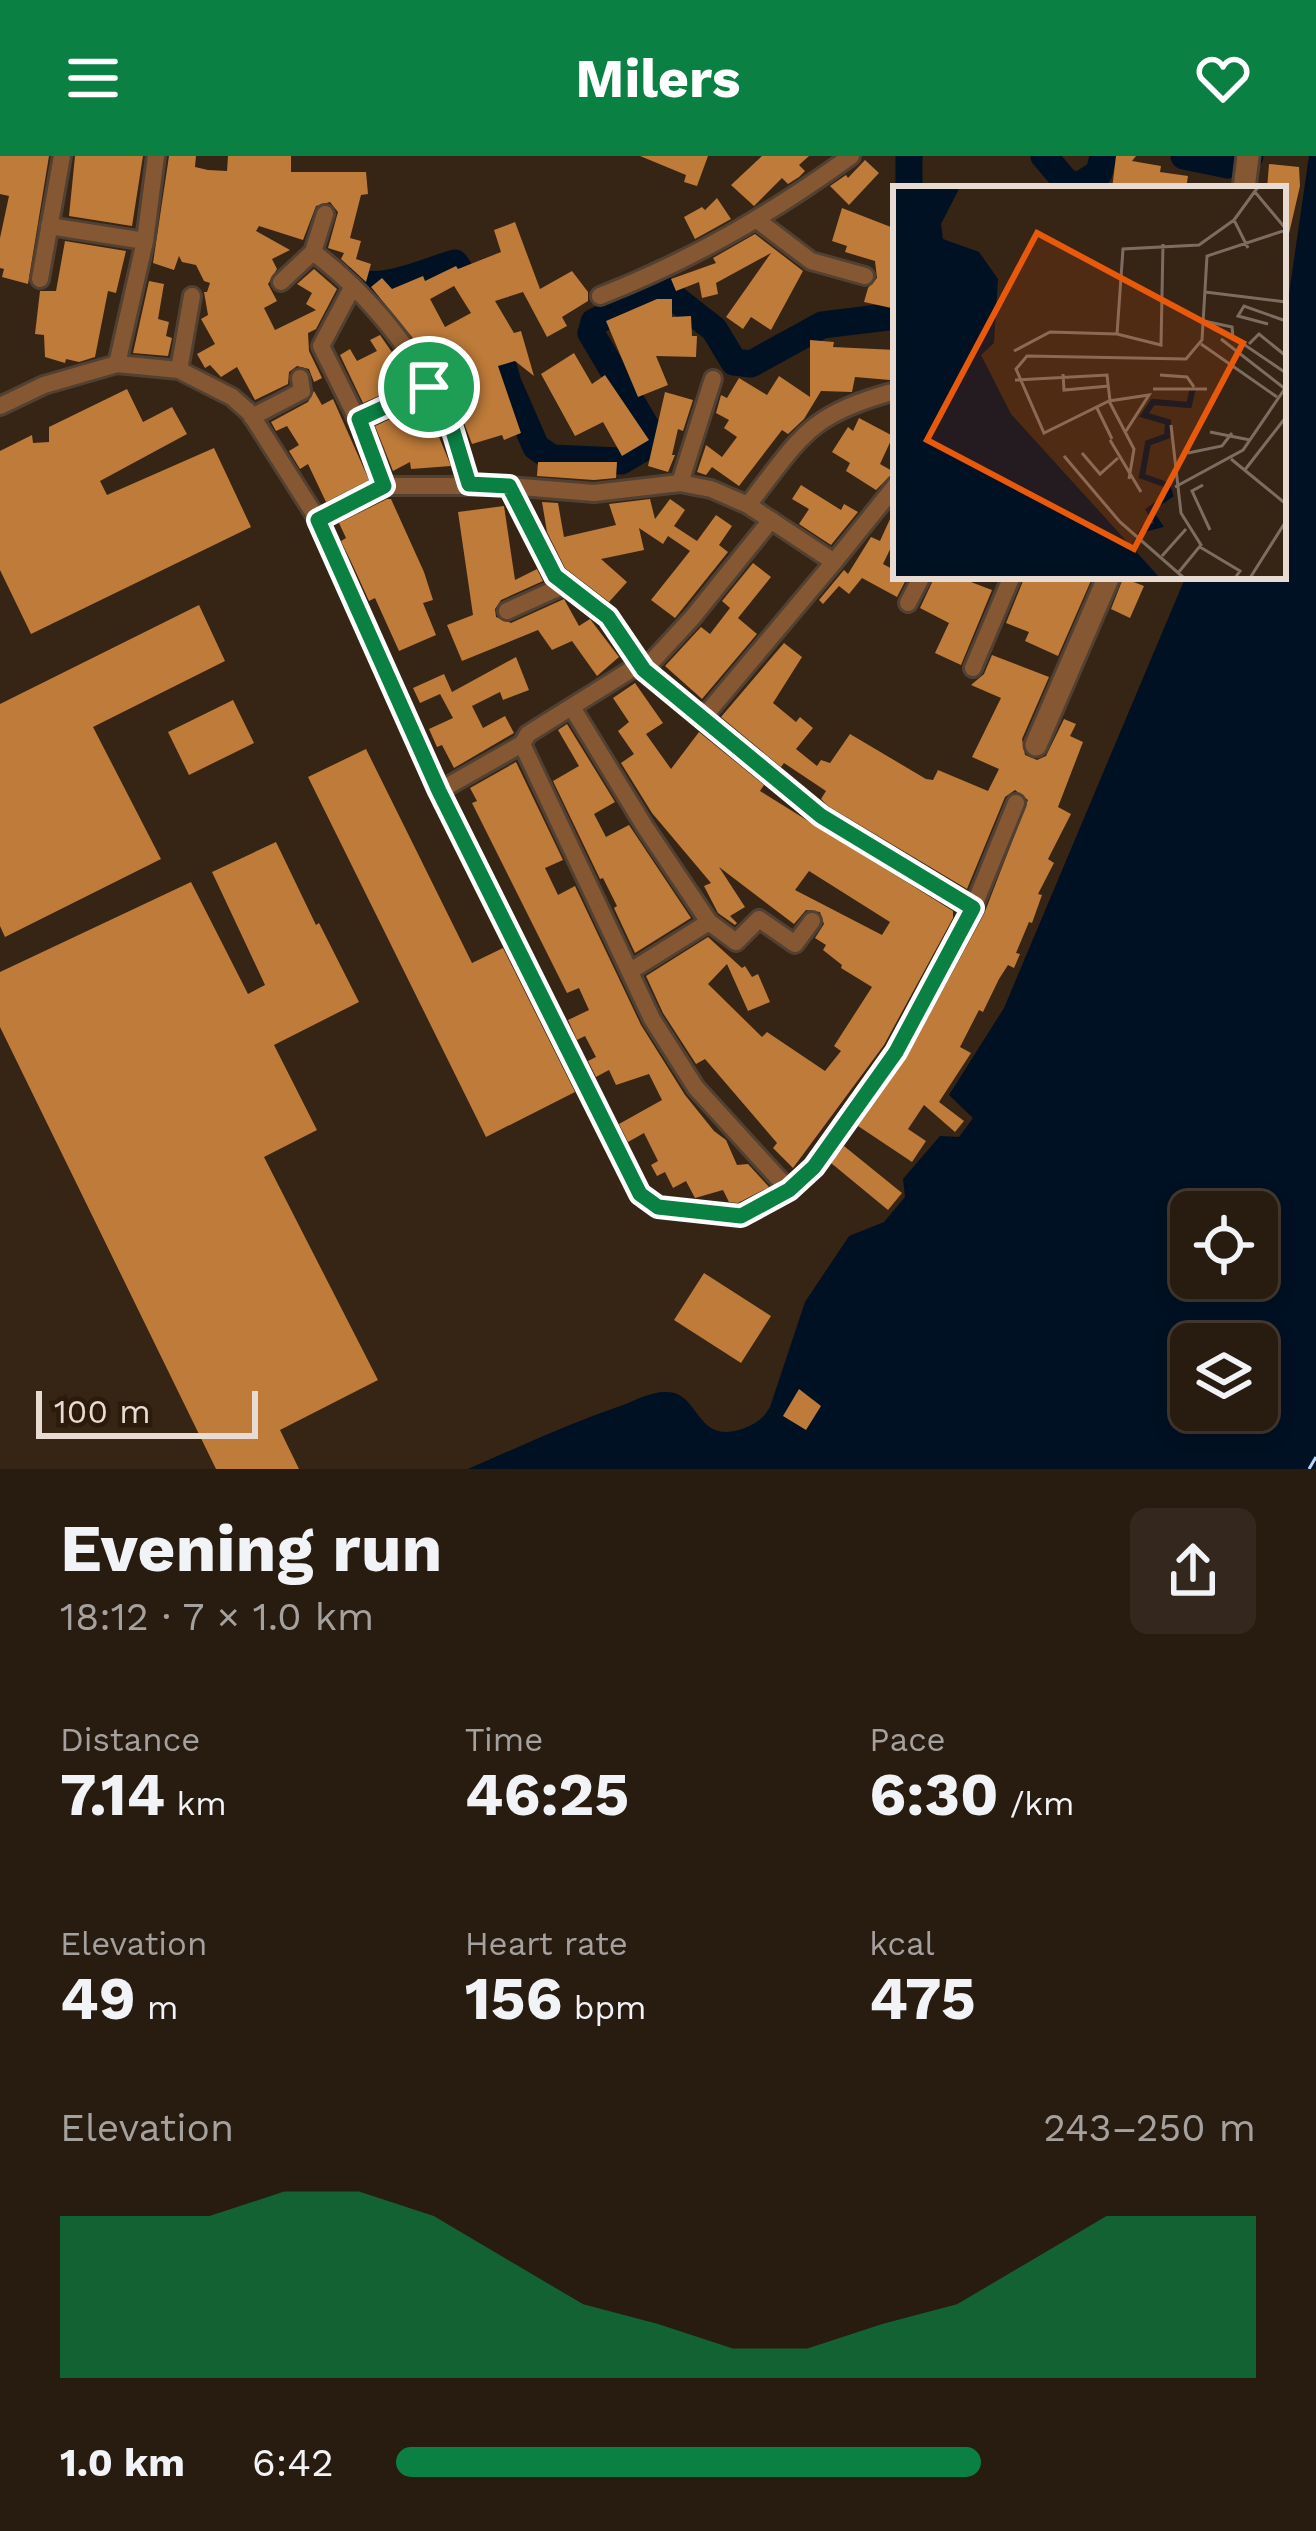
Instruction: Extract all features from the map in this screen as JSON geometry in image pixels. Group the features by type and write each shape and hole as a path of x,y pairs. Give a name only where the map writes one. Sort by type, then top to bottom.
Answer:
{"street":[{"path":"40,279 62,156"},
{"path":"117,364 145,241 156,156"},
{"path":"600,296 675,267 757,220 851,156"},
{"path":"1245,185 1248,156"},
{"path":"281,282 313,252 325,214"},
{"path":"757,220 811,261 865,276"},
{"path":"50,226 145,241"},
{"path":"313,252 353,286 392,330 452,428 469,484"},
{"path":"353,286 321,346 359,419 384,486"},
{"path":"179,370 192,296"},
{"path":"0,406 44,385 117,364 179,370 232,397 252,416 318,520 439,791 646,1202 658,1207 741,1216 789,1190 814,1167 896,1052 973,908 1016,803"},
{"path":"252,416 303,390 300,378"},
{"path":"680,483 712,379"},
{"path":"359,419 429,387"},
{"path":"748,506 819,419 856,401 893,392"},
{"path":"318,520 384,486 469,484 594,493 680,483 711,489 748,506 834,562"},
{"path":"509,486 549,566 608,617 642,667 821,816 973,908"},
{"path":"702,719 893,489"},
{"path":"439,791 642,667 692,618 771,520"},
{"path":"908,602 920,579"},
{"path":"973,668 1011,579"},
{"path":"1036,745 1108,579"},
{"path":"507,611 566,584"},
{"path":"573,709 709,922 736,942 759,920 795,944 812,921"},
{"path":"522,744 652,1019 696,1088 789,1190"},
{"path":"632,970 709,922"}],"water":[{"path":"1309,156 1316,156 1316,1469 468,1469 656,1393 678,1394 715,1430 742,1429 762,1418 770,1407 805,1302 849,1236 884,1222 905,1197 903,1179 940,1136 959,1137 973,1118 949,1095 1004,1008 1185,579 1286,579 1286,314"}],"building":[{"path":"0,156 49,156 28,284 2,277 4,269 0,268 0,238 9,196 0,194"},
{"path":"75,156 143,156 132,226 69,216"},
{"path":"169,156 196,156 195,167 208,170 227,171 228,156 291,156 291,172 366,172 368,194 361,195 350,238 361,241 356,259 371,264 366,282 341,259 344,253 328,248 338,212 330,202 316,206 303,240 259,226 256,231 290,250 272,259 277,269 268,284 277,301 264,308 275,330 316,310 306,304 312,293 297,284 314,269 337,289 316,329 308,333 309,351 322,378 314,382 309,369 297,366 289,372 288,384 255,400 237,367 221,377 210,365 205,368 197,354 215,344 201,319 208,315 204,292 210,283 196,265 182,262 179,256 174,270 153,263"},
{"path":"640,156 708,156 697,186 684,182 686,175"},
{"path":"762,156 809,156 799,165 805,171 799,177 788,184 782,178 754,206 731,185"},
{"path":"1116,156 1136,156 1132,161 1188,176 1186,186 1112,186"},
{"path":"865,160 879,173 849,205 830,186 848,178"},
{"path":"1269,164 1299,167 1300,186 1288,238 1286,186 1267,186"},
{"path":"717,198 731,219 695,239 684,217 702,207 705,210"},
{"path":"842,208 893,228 893,308 864,302 877,278 875,261 845,252 847,246 832,241"},
{"path":"515,222 540,289 572,271 588,292 588,301 562,317 567,326 547,337 523,292 495,301 514,333 521,331 534,376 515,361 498,366 521,433 472,444 449,384 444,386 421,348 371,287 382,278 392,289 423,276 425,281 501,252 494,230","holes":["454,286 471,313 445,327 430,299"]},
{"path":"755,234 803,271 771,330 751,317 743,329 726,317 771,253 716,283 718,294 702,298 699,282 676,291 671,279 716,263 713,258"},
{"path":"65,241 126,251 116,293 108,291 95,357 79,362 66,359 65,363 45,357 44,335 35,334 40,291 56,291"},
{"path":"149,281 164,284 158,319 169,322 168,356 133,353"},
{"path":"657,299 672,299 672,317 691,316 696,357 656,356 668,385 638,397 606,321"},
{"path":"380,335 412,381 363,403 340,355 350,349 357,361 377,351 370,340"},
{"path":"810,340 834,342 833,347 893,350 890,380 855,377 852,392 821,391 804,419 788,434 782,430 739,486 712,467 706,475 697,472 706,445 722,457 737,437 724,428 729,420 716,413 721,395 727,398 739,378 767,395 779,376 810,397"},
{"path":"574,353 592,384 605,375 649,440 622,456 603,422 575,436 541,374"},
{"path":"127,389 143,422 172,407 187,434 100,481 107,495 214,448 251,527 31,634 0,570 0,451 32,435 33,443 49,442 49,427"},
{"path":"314,391 322,405 333,399 369,480 326,502 308,464 300,469 289,451 299,445 287,426 276,431 271,422 308,402"},
{"path":"665,392 693,400 683,431 678,429 668,472 648,466"},
{"path":"425,403 451,466 411,469 410,462 393,471 375,426"},
{"path":"859,418 893,436 880,464 893,473 876,490 846,471 850,463 832,452 848,427 853,431"},
{"path":"538,462 617,462 616,478 537,476"},
{"path":"801,485 841,510 844,504 858,512 831,545 799,524 809,509 792,499"},
{"path":"387,499 424,572 433,600 423,603 436,635 399,651 375,598 369,601 341,541 346,538 339,523"},
{"path":"650,499 655,519 670,499 685,510 674,526 697,541 716,515 732,526 719,545 728,552 675,618 651,600 690,551 668,536 663,544 639,528 644,550 601,559 627,582 609,602 565,568 547,532 542,502 558,503 564,537 616,525 609,504"},
{"path":"504,506 515,580 537,569 543,581 501,600 496,617 511,623 564,599 579,626 590,619 619,657 597,676 572,641 552,650 538,630 462,661 447,625 473,615 458,512"},
{"path":"893,513 893,543 883,564 893,569 893,579 906,579 897,597 862,578 849,594 839,586 823,604 819,600 844,570 848,574 871,537 880,541"},
{"path":"753,563 771,577 738,618 757,634 702,699 665,666 701,627 710,634 730,608 722,601"},
{"path":"934,579 963,579 992,590 961,665 935,653 949,623 920,608"},
{"path":"1024,579 1092,579 1058,656 1025,641 1029,632 1006,623"},
{"path":"1123,579 1144,586 1130,618 1111,609"},
{"path":"199,605 225,661 93,727 161,859 5,937 0,926 0,704"},
{"path":"784,643 802,657 773,703 796,722 800,717 813,728 796,749 817,766 821,760 830,763 850,734 926,779 933,780 938,770 988,791 999,769 972,757 1001,698 971,685 984,674 992,655 1049,677 1022,739 1025,755 1037,760 1046,756 1064,719 1076,724 1070,736 1083,742 1058,807 1071,814 1048,859 1054,863 1038,894 1042,895 1032,923 1016,953 1020,954 1014,968 1008,965 999,979 983,1012 979,1010 960,1047 971,1053 939,1102 964,1121 955,1132 924,1105 908,1129 926,1141 912,1162 858,1126 906,1058 984,914 1028,800 1015,790 1005,797 967,889 828,806 821,799 826,791 784,763 781,767 721,717"},
{"path":"516,657 529,690 503,700 500,692 472,706 483,728 505,716 514,733 454,768 429,729 453,718 440,694 420,703 413,688 444,674 452,692"},
{"path":"635,683 663,723 646,734 671,769 699,732 764,785 760,791 953,911 884,1045 793,1168 705,1059 696,1064 646,976 708,937 752,977 758,974 770,1002 748,1011 727,964 708,984 762,1037 767,1032 825,1071 841,1051 834,1046 872,987 823,950 826,945 815,938 824,924 820,912 806,910 794,924 719,867 745,907 730,916 735,925 718,913 704,886 711,883 652,813 621,763 634,754 618,731 629,722 613,698","holes":["809,871 890,922 882,935 795,890"]},
{"path":"233,700 254,743 189,775 168,732"},
{"path":"567,724 615,802 594,814 606,837 629,825 691,918 635,953 617,906 553,781 579,766 558,730"},
{"path":"366,749 472,963 503,948 575,1092 486,1137 308,777"},
{"path":"516,762 563,860 545,868 558,895 575,886 641,1025 685,1095 726,1140 737,1165 748,1164 769,1187 738,1203 729,1202 723,1190 695,1198 686,1181 673,1188 665,1172 657,1176 651,1165 658,1161 644,1133 628,1142 619,1124 662,1100 649,1074 616,1085 609,1070 596,1077 588,1061 596,1057 585,1036 577,1040 568,1020 589,1010 579,988 567,993 472,803 477,801 470,788"},
{"path":"276,842 359,1002 274,1045 317,1130 264,1157 378,1380 280,1430 299,1469 216,1469 0,1027 0,972 191,882 248,994 265,985 212,872"},
{"path":"844,1146 902,1193 888,1210 831,1163"},
{"path":"704,1273 771,1316 741,1363 674,1320"},
{"path":"799,1389 821,1406 806,1430 783,1416"}],"waterway":[{"path":"909,156 909,186"},
{"path":"1044,156 1067,183 1080,185 1099,173 1103,156"},
{"path":"1184,156 1228,165 1250,156"},
{"path":"352,280 389,283 455,263 476,295"},
{"path":"493,329 508,383 536,447 552,458 621,461 650,444 647,428 591,333 594,322 663,289 714,329 734,362 751,364 822,325 893,316"}],"ferry route":[{"path":"1309,1469 1316,1457"}],"route":[{"path":"429,387 452,428 469,484 509,486 555,576 608,617 644,670 821,816 973,908 896,1052 814,1167 789,1190 750,1213 732,1216 658,1207 640,1194 439,791 318,520 384,486 359,419 429,387"}]}
